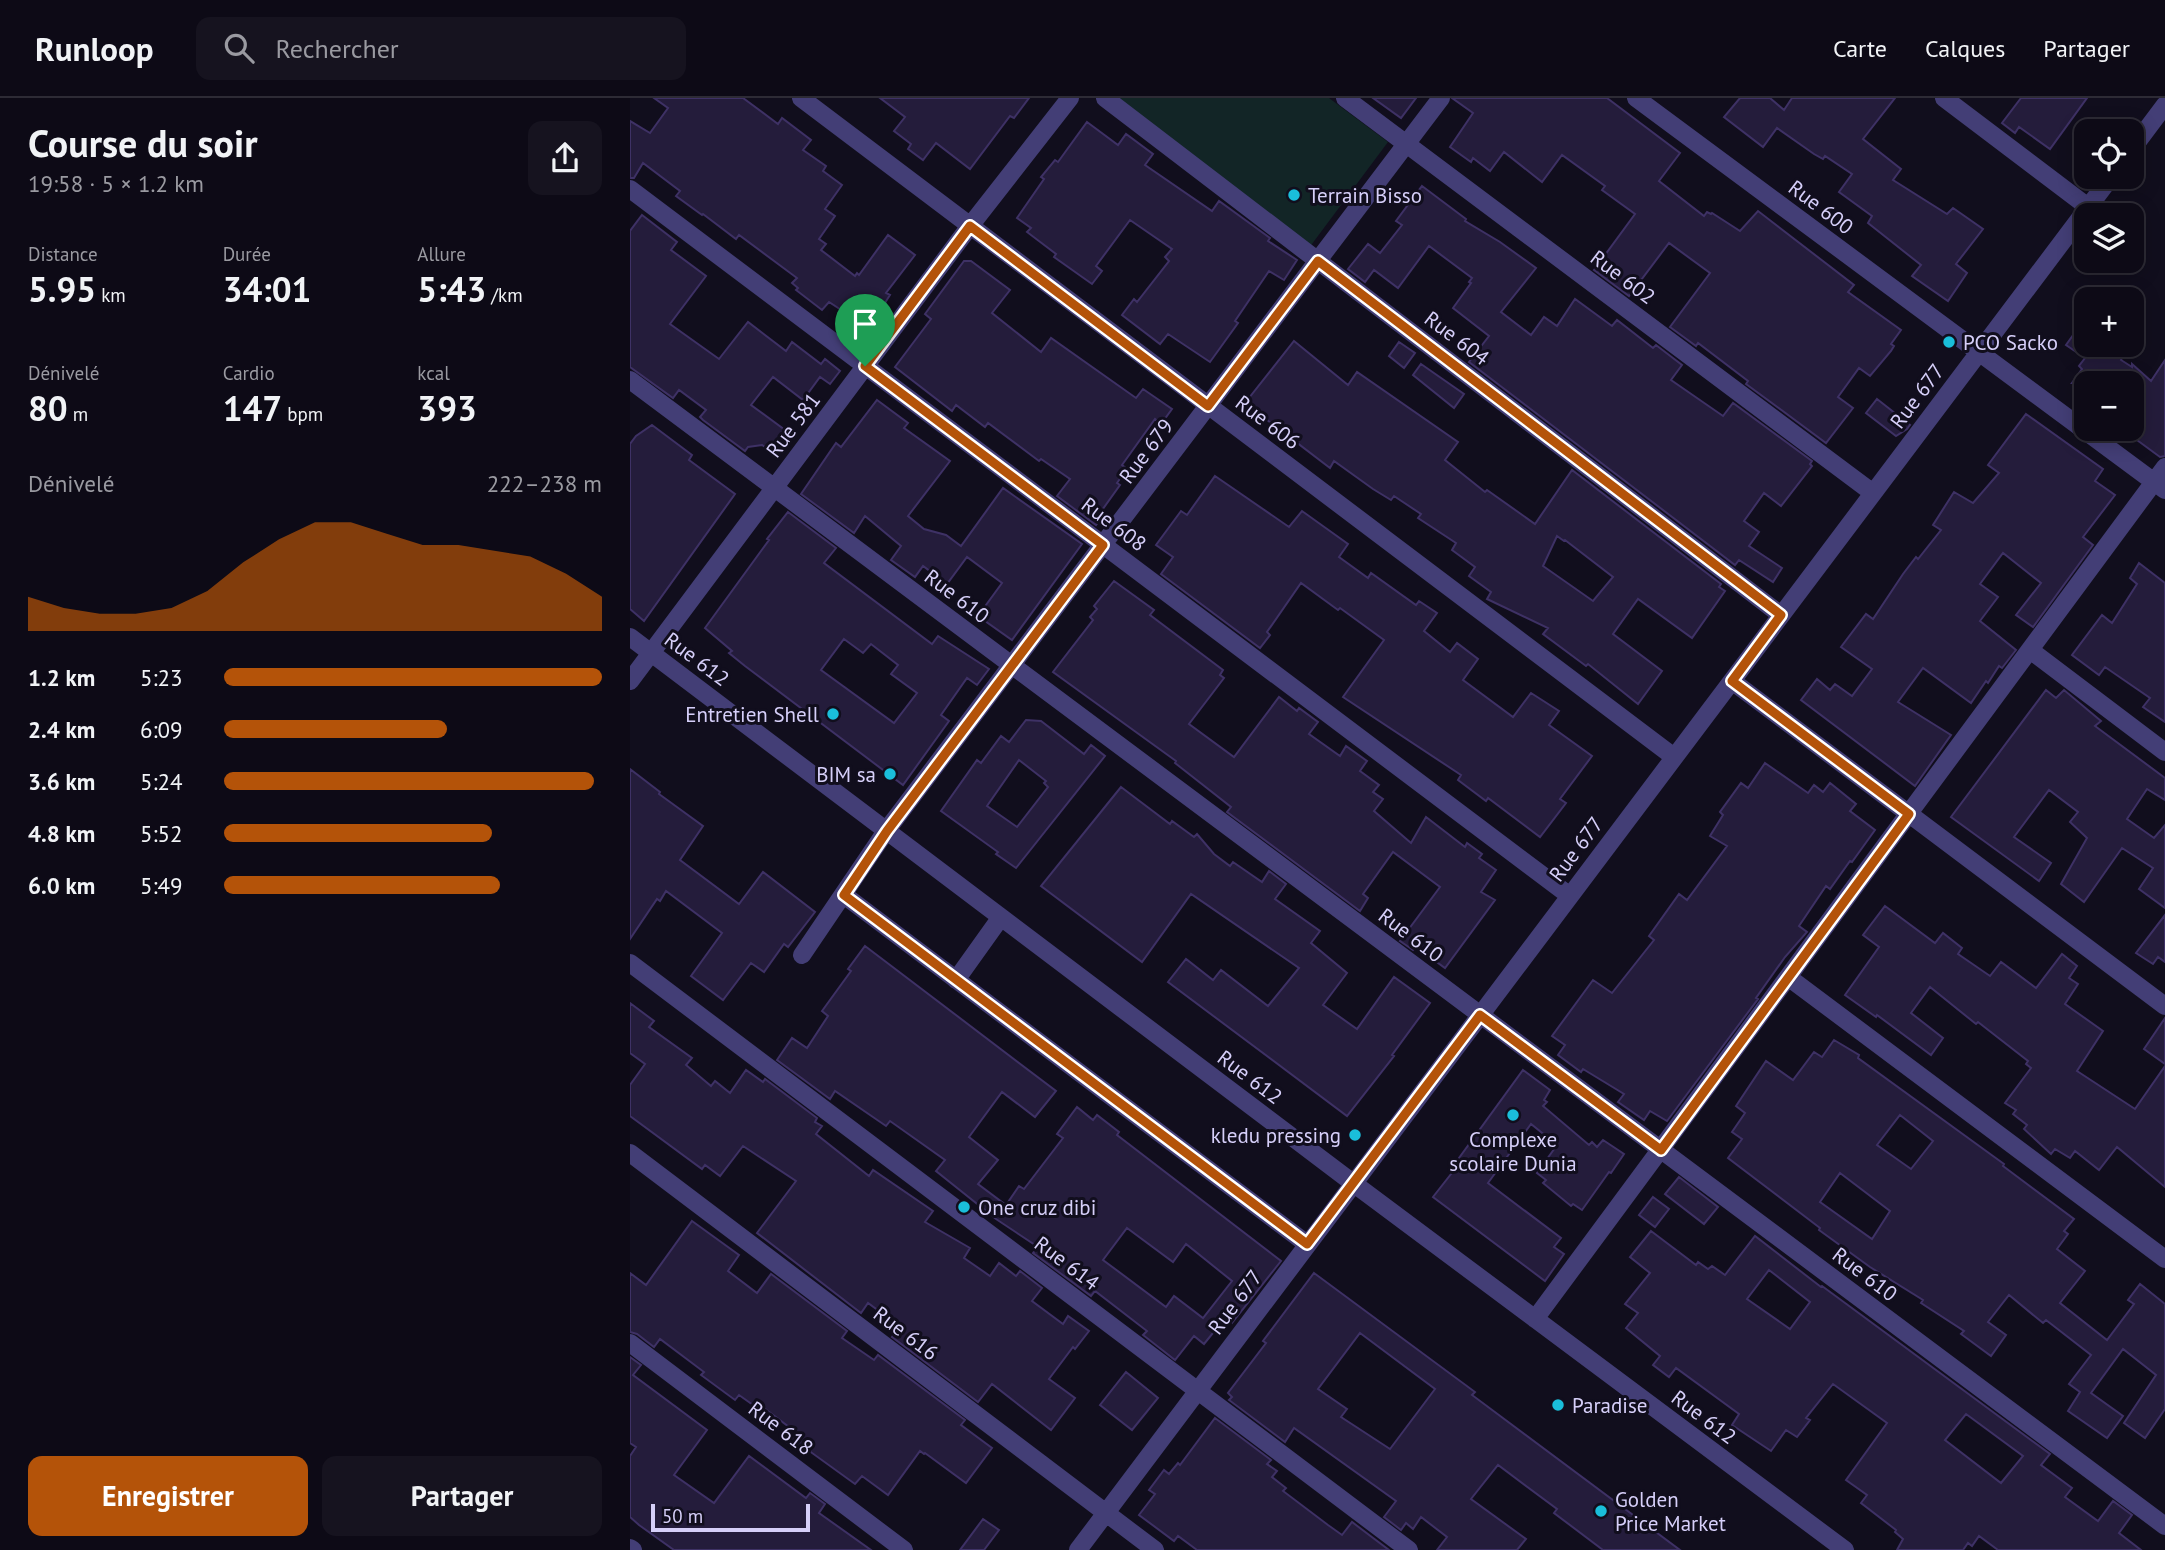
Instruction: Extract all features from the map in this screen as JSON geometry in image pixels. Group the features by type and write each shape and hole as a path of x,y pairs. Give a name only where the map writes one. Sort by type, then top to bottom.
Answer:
{"street":[{"name":"Rue 606","path":"801,98 1674,757"},
{"name":"Rue 581","path":"630,681 970,226 1070,98"},
{"name":"Rue 604","path":"1105,98 1781,615"},
{"name":"Rue 602","path":"1345,98 1872,493"},
{"name":"Rue 679","path":"802,955 887,831 1441,98"},
{"name":"Rue 600","path":"1636,98 2160,486"},
{"path":"1944,98 2083,203"},
{"path":"2144,133 2165,105"},
{"name":"Rue 608","path":"630,189 1570,895"},
{"name":"Rue 677","path":"2091,203 2102,189"},
{"name":"Rue 677","path":"1078,1550 2074,226"},
{"name":"Rue 610","path":"630,380 2165,1526"},
{"path":"1535,1319 2030,650 2160,486 2165,467"},
{"name":"Rue 612","path":"630,637 1844,1550"},
{"path":"2030,650 2165,752"},
{"path":"1732,681 2165,1006"},
{"path":"844,895 1307,1244"},
{"path":"956,980 1001,917"},
{"name":"Rue 614","path":"630,962 1409,1550"},
{"path":"1788,977 2165,1259"},
{"name":"Rue 616","path":"630,1153 1155,1550"},
{"name":"Rue 618","path":"630,1343 904,1550"}],"green space":[{"name":"Terrain Bisso","path":"1109,98 1329,98 1388,142 1309,248"}],"building":[{"path":"654,98 743,98 778,124 782,118 811,140 803,150 826,166 823,171 842,185 825,209 835,216 819,239 826,244 821,250 855,276 857,273 859,275 888,235 915,255 886,293 890,295 869,328 829,302 822,310 796,290 798,288 792,283 797,278 739,235 736,239 676,196 680,191 643,163 634,178 630,178 630,121 650,133 668,108"},
{"path":"880,98 1029,98 1014,118 1010,116 970,169 936,143 923,160 908,149 911,144 894,131 905,117"},
{"path":"1373,98 1416,98 1401,118"},
{"path":"1452,98 1607,98 1680,153 1659,181 1704,216 1707,212 1712,213 1740,231 1758,211 1854,285 1848,292 1901,330 1891,344 1894,346 1891,351 1870,376 1859,368 1838,397 1853,408 1826,443 1746,384 1748,381 1698,343 1696,346 1670,327 1710,273 1669,243 1629,296 1594,270 1635,214 1602,190 1605,186 1562,155 1542,182 1504,152 1490,171 1473,158 1471,162 1450,147 1473,113"},
{"path":"1740,98 1770,98 1784,110 1792,98 1895,98 1863,139 1901,169 1893,180 1947,214 1953,208 1983,229 1956,264 1967,273 1948,301 1912,276 1921,265 1868,223 1872,216 1839,192 1852,174 1825,156 1823,159 1814,154 1777,128 1763,147 1724,117"},
{"path":"2021,98 2087,98 2050,149 2019,127 2015,133 2002,123"},
{"path":"1087,122 1118,145 1126,134 1153,154 1145,165 1212,211 1219,201 1270,238 1268,241 1297,260 1284,280 1269,271 1235,321 1238,323 1210,362 1168,334 1160,344 1122,315 1134,299 1137,302 1169,261 1165,257 1172,249 1130,220 1096,266 1102,271 1092,284 1054,257 1056,254 1027,232 1031,228 1017,218 1044,179 1041,177 1055,160 1058,162"},
{"path":"1422,186 1466,219 1465,221 1536,268 1501,312 1531,335 1544,317 1557,326 1575,299 1612,326 1617,320 1653,348 1656,345 1682,365 1671,380 1723,416 1733,403 1812,461 1812,466 1781,506 1764,493 1744,521 1759,532 1749,546 1782,568 1773,582 1739,560 1735,565 1469,362 1489,336 1453,308 1472,278 1429,246 1398,288 1374,270 1365,282 1348,269 1368,244 1380,253 1402,225 1396,221"},
{"path":"642,215 677,242 671,250 706,276 670,324 719,359 748,322 786,351 792,342 821,364 825,359 840,371 830,384 820,377 803,400 773,377 751,405 785,430 770,450 762,445 748,447 745,451 703,420 700,417 706,410 679,390 673,398 630,367 630,231"},
{"path":"964,261 971,261 1010,290 992,313 1041,352 1051,338 1136,398 1143,389 1172,409 1161,424 1155,419 1122,465 1127,469 1117,483 1120,485 1100,513 1103,515 1096,525 1057,496 1070,479 1041,459 1039,461 988,423 985,427 956,405 952,411 895,367 931,319 925,314"},
{"path":"2074,334 2074,350 2066,345"},
{"path":"1294,341 1348,385 1357,372 1458,442 1445,460 1485,492 1487,490 1535,524 1572,470 1721,584 1719,587 1725,591 1692,638 1638,599 1613,634 1662,671 1638,704 1588,664 1586,666 1543,634 1548,628 1487,599 1491,592 1469,576 1475,567 1452,550 1456,543 1418,518 1421,514 1394,496 1391,500 1334,461 1330,468 1245,403","holes":["1557,536 1613,577 1593,601 1543,566"]},
{"path":"1399,342 1415,353 1404,368 1389,356"},
{"path":"2122,357 2121,360 2140,371 2081,371 2079,366 2085,358"},
{"path":"2165,360 2165,456 2160,457 2138,441 2144,441 2144,375 2151,381"},
{"path":"1421,364 1464,394 1454,408 1413,375"},
{"path":"1877,399 1910,425 1907,429 1896,436 1866,413"},
{"path":"877,400 908,423 904,428 950,461 908,516 924,529 946,535 961,546 1003,488 1082,544 1012,640 978,616 1002,583 967,557 947,584 923,566 915,577 891,560 901,546 865,516 854,533 801,494 836,443 841,447"},
{"path":"2026,414 2103,469 2095,481 2115,495 2083,537 2093,545 2033,627 2016,615 2041,583 2003,553 1980,584 1998,597 1980,621 2016,650 2002,668 1999,666 1988,683 1986,681 1971,703 1923,668 1898,702 1951,735 1915,786 1801,700 1817,679 1830,690 1835,684 1852,696 1872,669 1841,647 1866,614 1873,619 1903,574 1941,530 1933,525 1954,492 1973,503 1999,473 1988,465"},
{"path":"652,425 692,455 689,460 735,494 644,621 630,609 630,444 636,436"},
{"path":"1215,476 1289,527 1302,511 1348,544 1339,557 1368,578 1371,573 1416,605 1419,601 1437,613 1424,631 1450,652 1457,643 1478,659 1463,680 1513,717 1531,693 1559,711 1549,725 1592,756 1560,799 1566,803 1540,837 1488,798 1486,801 1458,780 1461,775 1343,697 1384,640 1340,608 1338,610 1301,583 1267,632 1270,635 1260,648 1161,574 1173,557 1156,545 1181,511 1187,515"},
{"path":"788,512 836,548 824,563 932,644 938,636 989,669 977,685 967,678 941,715 949,721 903,785 745,666 705,628 769,540 767,539","holes":["844,639 863,653 871,644 898,665 891,674 917,693 894,723 821,670"]},
{"path":"2139,563 2165,583 2165,722 2143,707 2150,698 2105,667 2099,675 2072,655 2102,615 2112,623 2137,584 2130,578"},
{"path":"1114,581 1154,610 1150,615 1223,670 1220,675 1224,678 1189,724 1234,757 1279,697 1318,722 1309,734 1340,756 1346,746 1367,761 1360,771 1379,785 1373,792 1383,799 1374,811 1411,843 1426,817 1465,847 1467,843 1482,854 1479,858 1496,870 1481,892 1495,900 1445,968 1416,947 1413,950 1400,941 1440,887 1393,852 1363,894 1368,898 1360,911 1227,812 1231,807 1175,763 1176,761 1053,672 1093,620 1090,617 1097,609 1094,606"},
{"path":"2046,690 2056,698 2064,690 2101,721 2095,726 2165,778 2165,800 2147,789 2127,819 2154,838 2165,825 2165,908 2139,889 2153,868 2122,848 2084,902 2061,884 2087,838 2070,822 2078,812 2049,790 2014,837 2051,863 2039,881 1951,817"},
{"path":"1026,720 1041,721 1084,754 1091,745 1105,756 1016,868 941,811 977,760 981,763 1001,736 1009,742","holes":["1019,760 1046,781 1044,783 1048,787 1017,827 987,806"]},
{"path":"1765,763 1808,793 1814,785 1823,792 1830,783 1856,804 1850,811 1875,830 1830,889 1826,886 1799,926 1807,932 1785,957 1756,998 1758,999 1667,1121 1650,1111 1644,1120 1618,1102 1624,1094 1583,1069 1581,1072 1558,1055 1565,1045 1552,1036 1593,980 1612,993 1654,940 1649,936 1679,894 1687,900 1727,846 1710,836 1723,815 1720,812 1741,783 1748,788"},
{"path":"630,769 703,826 680,860 739,904 763,872 815,912 788,947 784,944 764,972 751,963 723,1000 691,976 722,933 666,891 660,901 657,899 630,939"},
{"path":"1121,787 1170,824 1172,821 1194,837 1197,834 1214,854 1230,866 1233,862 1262,882 1269,871 1286,884 1275,899 1320,931 1311,943 1347,973 1323,1005 1357,1029 1394,977 1430,1003 1392,1055 1394,1056 1347,1116 1168,982 1186,959 1213,980 1221,970 1268,1006 1299,968 1191,894 1142,962 1041,886"},
{"path":"1885,906 1935,943 1943,933 1962,948 1958,954 1990,976 2001,962 2036,988 2062,954 2077,966 2069,978 2078,984 2065,1004 2103,1031 2077,1071 2135,1109 2165,1066 2165,1187 2117,1147 2099,1170 2075,1151 2070,1158 2055,1149 2051,1154 2024,1129 2027,1125 2013,1114 2016,1110 2005,1103 2031,1068 2026,1064 2028,1061 1930,987 1911,1013 1943,1038 1931,1055 1845,995 1879,947 1863,935"},
{"path":"2165,915 2165,962 2158,957 2153,964 2136,953"},
{"path":"865,946 1056,1091 1035,1117 1002,1092 969,1137 998,1160 978,1184 1006,1205 1019,1186 1024,1189 1063,1138 1057,1134 1077,1107 1093,1120 1097,1115 1119,1132 1117,1135 1281,1261 1232,1323 1225,1318 1204,1344 1194,1336 1175,1360 1143,1335 1147,1331 1095,1291 1091,1296 1033,1253 1038,1247 996,1219 936,1171 945,1160 890,1121 886,1126 835,1091 830,1099 777,1060 792,1038 807,1048 828,1016 822,1011 851,971 848,969","holes":["1127,1228 1173,1262 1186,1244 1232,1281 1203,1318 1174,1296 1166,1307 1103,1260"]},
{"path":"630,1003 654,1021 649,1027 692,1058 686,1065 711,1086 715,1081 730,1093 746,1070 763,1082 765,1079 817,1118 815,1122 822,1126 816,1134 869,1176 873,1170 933,1211 925,1222 970,1248 964,1258 990,1276 999,1263 1016,1276 1020,1271 1042,1288 1032,1301 1063,1324 1068,1316 1089,1331 1049,1379 1075,1398 1051,1430 992,1384 978,1402 892,1337 899,1326 868,1303 861,1313 757,1233 796,1181 743,1146 720,1176 705,1165 702,1169 630,1116 630,1085 645,1064 630,1053"},
{"path":"2165,1018 2165,1064 2144,1049"},
{"path":"1834,1040 1859,1055 1858,1058 2004,1164 2003,1166 2074,1219 2064,1231 2068,1234 2057,1249 2085,1271 2060,1303 2107,1340 2134,1304 2128,1300 2140,1284 2165,1304 2165,1409 2145,1438 2124,1423 2156,1375 2123,1349 2091,1393 2123,1416 2107,1438 2068,1411 2080,1392 2069,1384 2091,1355 2046,1320 2043,1323 2009,1295 1988,1322 2006,1335 1991,1356 1961,1334 1964,1331 1921,1303 1923,1300 1870,1267 1819,1230 1820,1228 1728,1158 1742,1139 1732,1132 1745,1113 1736,1106 1766,1061 1793,1080 1814,1052 1822,1057","holes":["1900,1115 1933,1141 1911,1169 1877,1145","1840,1173 1890,1211 1872,1239 1820,1202"]},
{"path":"1523,1070 1550,1090 1543,1106 1589,1145 1592,1142 1597,1147 1603,1140 1624,1154 1582,1210 1573,1204 1571,1206 1543,1183 1546,1180 1537,1173 1557,1145 1531,1124 1488,1183 1561,1238 1554,1247 1564,1254 1545,1281 1433,1197 1462,1160 1459,1158"},
{"path":"1679,1177 1718,1207 1704,1224 1665,1194"},
{"path":"1653,1197 1669,1209 1655,1227 1639,1215"},
{"path":"692,1221 739,1255 728,1271 757,1293 771,1274 847,1331 842,1338 874,1360 878,1355 965,1420 961,1425 992,1448 966,1483 920,1451 888,1495 862,1476 855,1484 808,1450 804,1455 785,1441 793,1430 765,1409 763,1412 739,1395 735,1400 701,1375 704,1372 660,1339 654,1347 630,1332 630,1273 646,1285"},
{"path":"1651,1231 1696,1265 1698,1262 1708,1269 1712,1266 1725,1275 1755,1236 2050,1454 2041,1465 2072,1488 2065,1497 2098,1521 2113,1501 2132,1515 2119,1533 2141,1550 1998,1550 1979,1536 1972,1546 1968,1543 1963,1550 1897,1550 1903,1539 1896,1530 1861,1503 1867,1495 1846,1480 1887,1423 1833,1384 1806,1418 1810,1420 1797,1437 1786,1430 1771,1451 1732,1425 1739,1414 1676,1368 1669,1377 1653,1365 1660,1356 1626,1328 1638,1313 1625,1304 1650,1273 1630,1257","holes":["1769,1270 1810,1302 1790,1329 1747,1299","1966,1414 2023,1456 2001,1483 1945,1440"]},
{"path":"1314,1273 1475,1392 1472,1395 1680,1550 1603,1550 1554,1513 1557,1509 1498,1465 1471,1499 1526,1539 1517,1550 1437,1550 1447,1537 1421,1517 1413,1529 1406,1523 1401,1530 1384,1517 1396,1501 1294,1428 1285,1442 1229,1400 1232,1397 1228,1393 1266,1343 1263,1341","holes":["1360,1333 1435,1389 1390,1449 1341,1417 1347,1409 1318,1389"]},
{"path":"630,1357 641,1365 633,1375 707,1430 674,1475 714,1503 749,1456 806,1498 810,1493 825,1504 819,1513 871,1550 674,1550 639,1525 630,1517 630,1456 636,1447 630,1443"},
{"path":"1126,1372 1158,1398 1132,1430 1100,1405"},
{"path":"1215,1418 1271,1460 1267,1464 1277,1471 1272,1477 1286,1488 1283,1491 1342,1535 1352,1522 1389,1550 1197,1550 1178,1536 1174,1541 1139,1515 1155,1494 1149,1490 1164,1470 1169,1474 1178,1463 1180,1465"},
{"path":"983,1519 999,1530 984,1550 960,1550"}],"place":[{"name":"Terrain Bisso","path":"1294,195"},
{"name":"PCO Sacko","path":"1949,342"},
{"name":"Entretien Shell","path":"833,714"},
{"name":"BIM sa","path":"890,774"},
{"name":"Complexe scolaire Dunia","path":"1513,1115"},
{"name":"kledu pressing","path":"1355,1135"},
{"name":"One cruz dibi","path":"964,1207"},
{"name":"Paradise","path":"1558,1405"},
{"name":"Golden Price Market","path":"1601,1511"}],"route":[{"path":"970,226 1208,406 1318,261 1781,615 1732,681 1909,814 1661,1150 1480,1015 1307,1244 844,895 887,831 1103,545 865,366 970,226"}]}
